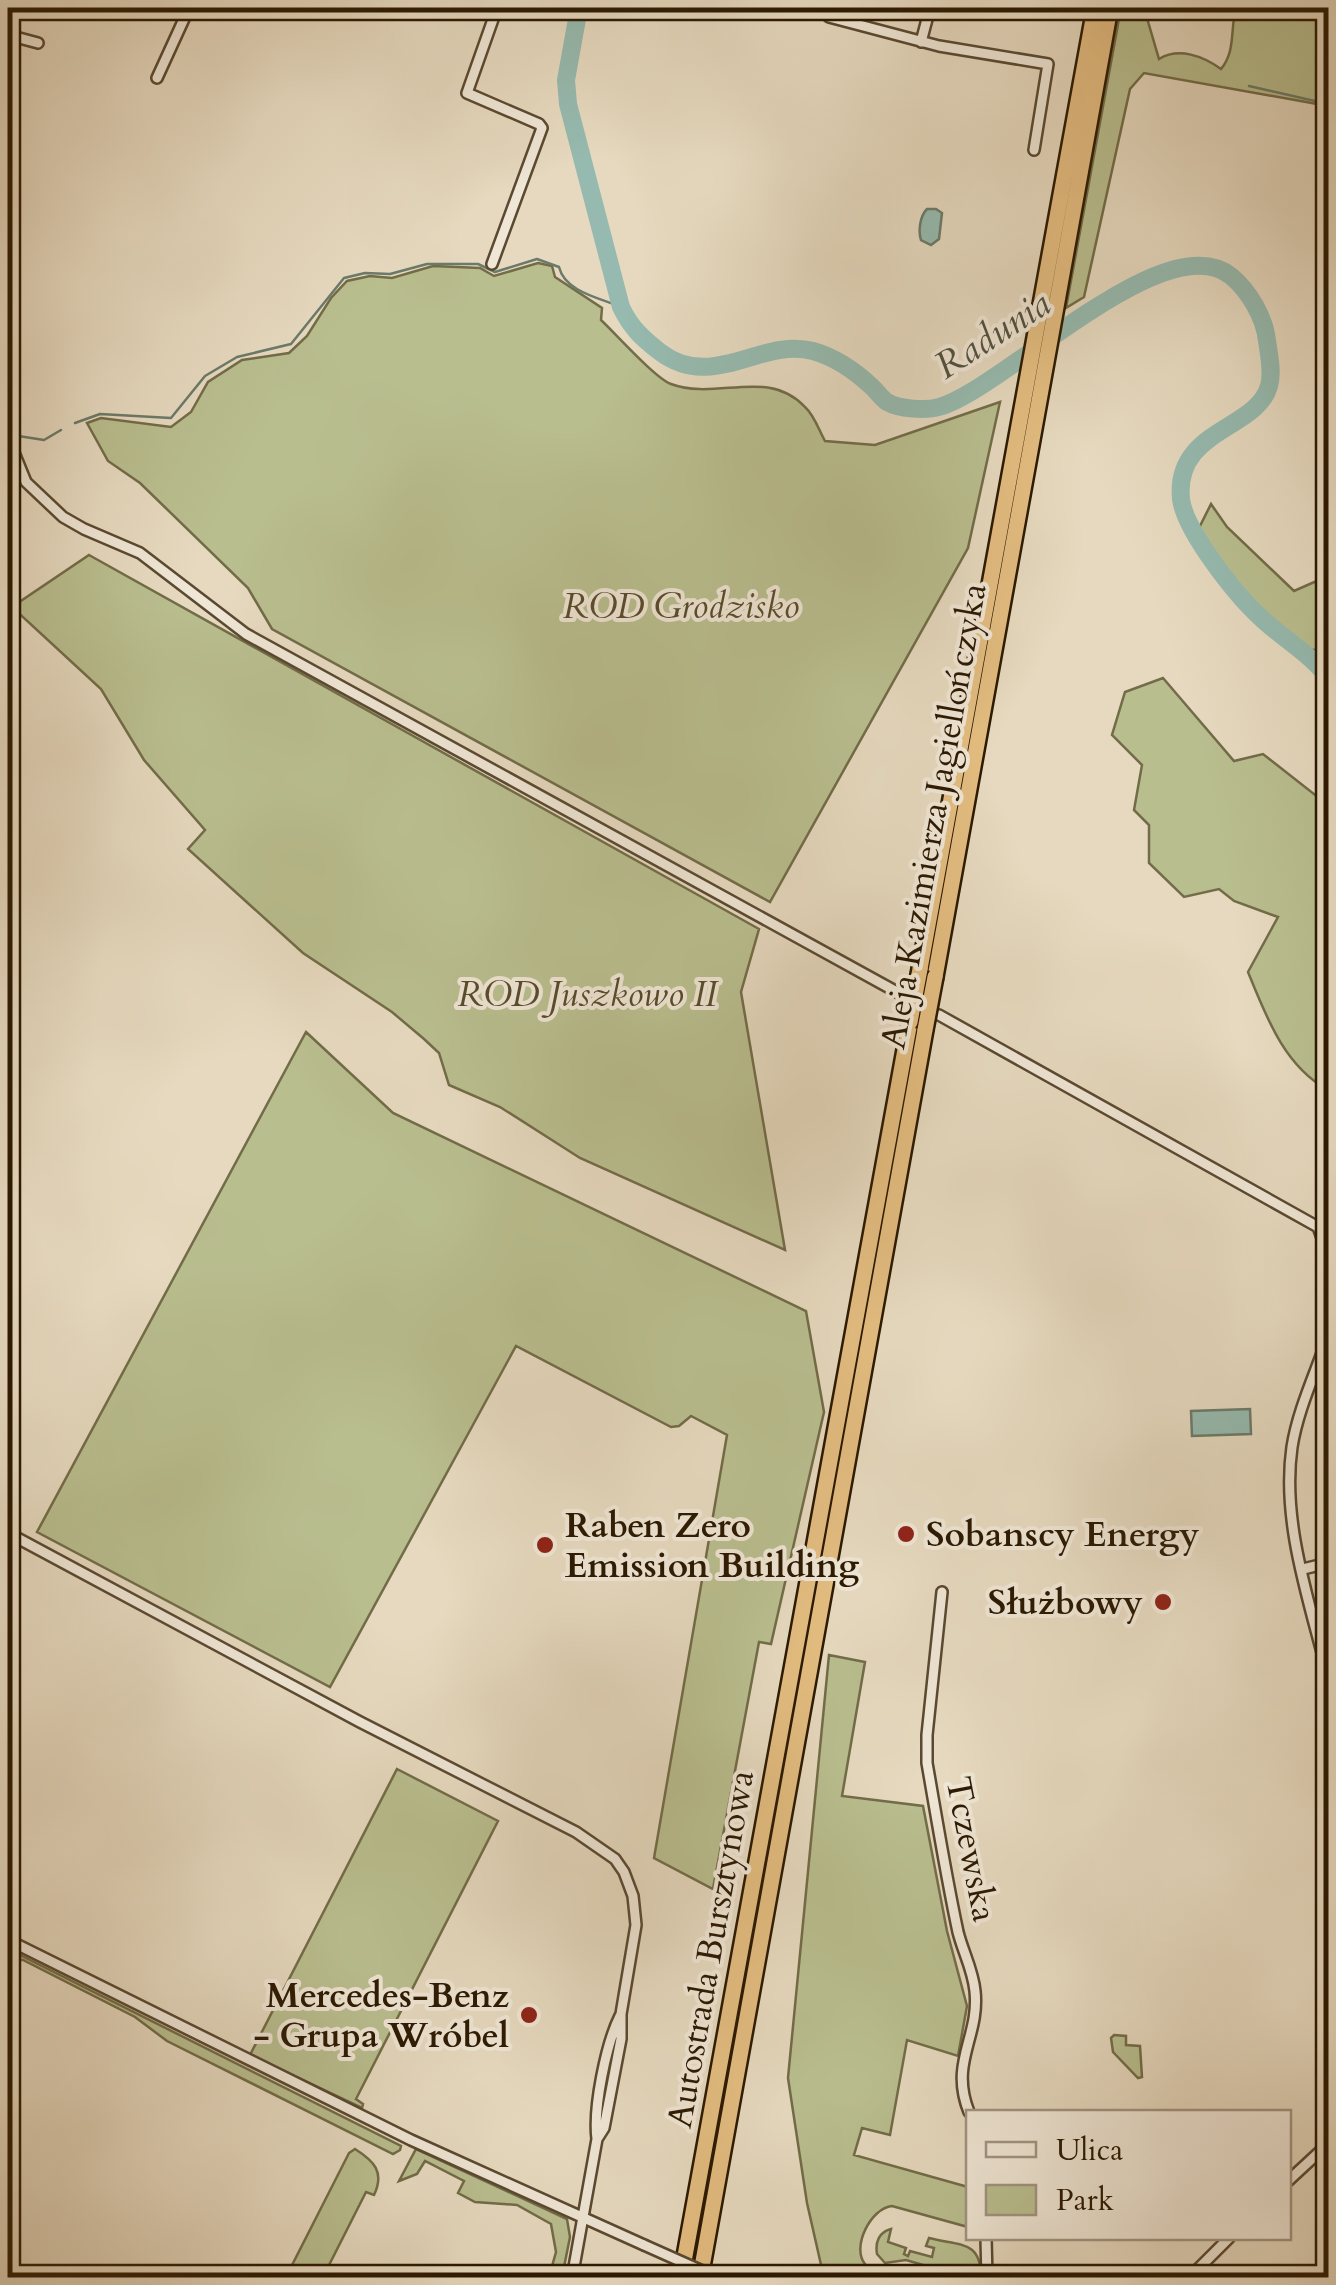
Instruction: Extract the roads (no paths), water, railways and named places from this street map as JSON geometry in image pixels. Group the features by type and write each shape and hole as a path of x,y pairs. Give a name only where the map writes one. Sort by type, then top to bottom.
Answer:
{"highway":[{"name":"Aleja Kazimierza Jagiellończyka","path":"808,1634 918,1026 1026,380 1046,312 1090,81 1094,8"},
{"name":"Aleja Kazimierza Jagiellończyka","path":"1094,56 1110,8"},
{"name":"Aleja Kazimierza Jagiellończyka","path":"927,973 1044,370 1046,312"},
{"name":"Autostrada Bursztynowa","path":"681,2278 808,1634"},
{"name":"Autostrada Bursztynowa","path":"700,2278 808,1634"}],"street":[{"path":"157,78 188,8"},
{"path":"492,264 542,128 467,93 497,8"},
{"path":"797,8 822,9 829,17 922,42 1048,64 1034,150"},
{"path":"922,42 930,8"},
{"path":"8,34 38,44"},
{"path":"8,438 26,482 63,517 140,553 246,634 906,997"},
{"path":"939,1015 1318,1227 1328,1255"},
{"path":"1328,1336 1292,1448 1290,1496 1328,1676"},
{"path":"8,1533 360,1722 576,1832 607,1853 624,1872 635,1910 632,1964 608,2054 596,2125 598,2139 572,2278"},
{"path":"1303,1568 1328,1563"},
{"name":"Tczewska","path":"942,1592 927,1763 960,1938 974,1978 976,2012 961,2068 968,2110"},
{"path":"8,1940 411,2140 718,2278"},
{"path":"1291,2178 1328,2144"},
{"path":"986,2240 986,2278"},
{"path":"1190,2278 1228,2240"}],"water":[{"path":"927,209 942,213 939,239 931,245 920,236 921,220"},
{"path":"1250,1409 1251,1434 1192,1436 1191,1411"}],"waterway":[{"name":"Radunia","path":"579,8 566,80 568,104 621,307 642,337 680,363 718,366 775,351 813,351 851,370 887,402 905,408 934,408 968,394 1085,314 1167,271 1202,266 1238,282 1250,297 1266,332 1269,386 1249,412 1203,444 1190,458 1182,476 1181,499 1201,545 1238,594 1328,677"},
{"path":"1249,86 1328,104"},
{"path":"75,423 100,414 171,418 205,376 237,357 291,344 344,278 365,273 390,274 427,264 478,264 495,272 537,259 559,267 568,283 576,288 621,307"},
{"path":"12,435 44,440 61,430"}],"place":[{"name":"Sobanscy Energy","path":"906,1534"},
{"name":"Raben Zero Emission Building","path":"545,1545"},
{"name":"Służbowy","path":"1163,1602"},
{"name":"Mercedes-Benz - Grupa Wróbel","path":"529,2015"}],"park label":[{"name":"ROD Grodzisko","path":"681,606"},
{"name":"ROD Juszkowo II","path":"587,994"}]}
